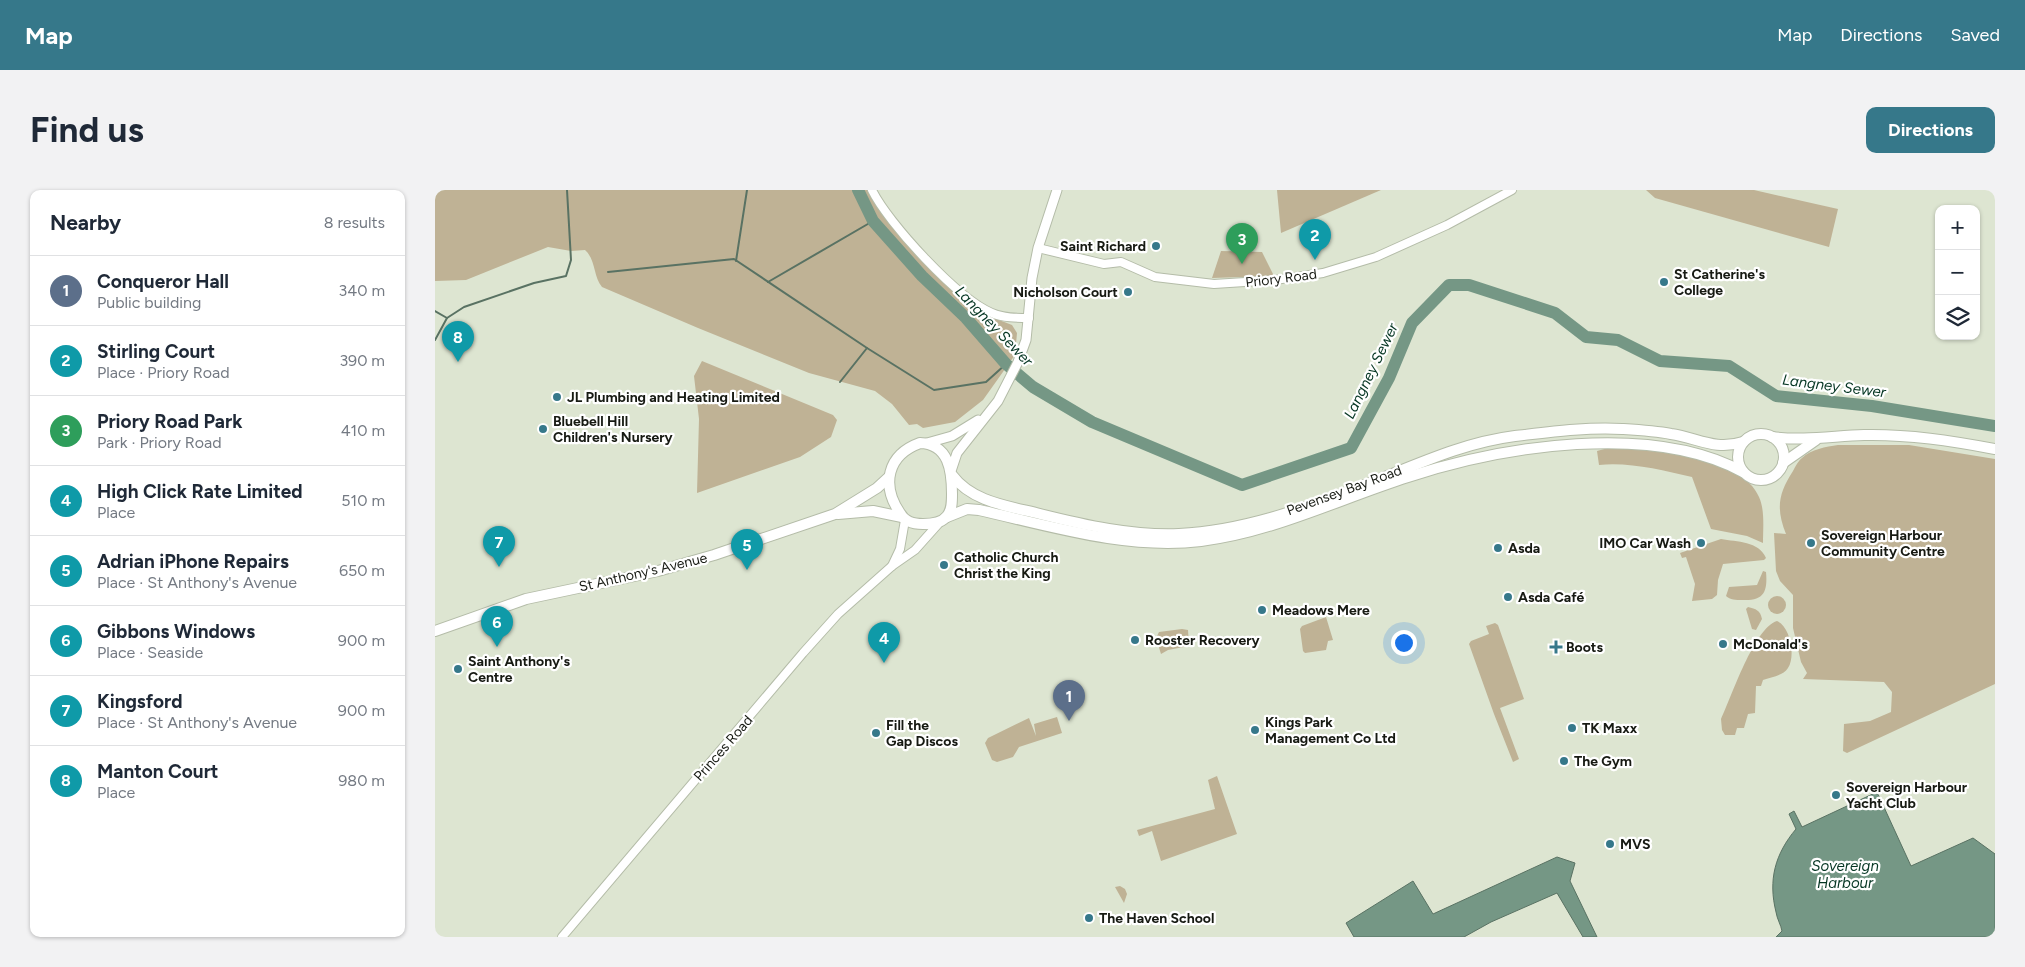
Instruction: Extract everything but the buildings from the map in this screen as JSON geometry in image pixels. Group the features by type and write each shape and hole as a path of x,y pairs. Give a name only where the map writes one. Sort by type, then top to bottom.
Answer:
{"main road":[{"path":"951,473 957,453 998,401 1018,362 1026,340 1032,278 1038,248 1057,190"},
{"path":"927,443 944,454 951,473 952,504 943,519 917,524 903,518 892,498 889,477 894,461 909,447 961,432 985,416"},
{"name":"Pevensey Bay Road","path":"951,473 964,489 984,500 1098,526 1139,532 1176,534 1229,528 1304,507 1350,491 1431,457 1477,443 1510,437 1581,428 1620,428 1672,434 1717,446 1727,447 1743,442"},
{"path":"1817,439 1783,463 1777,473 1767,479 1755,479 1743,472 1738,456 1743,442 1754,435 1793,440 1866,435 1924,438 1995,449"},
{"path":"1772,437 1782,448 1783,463"},
{"name":"Pevensey Bay Road","path":"943,519 967,509 1076,532 1137,541 1175,542 1222,537 1323,509 1408,477 1478,458 1579,444 1641,444 1680,450 1720,461 1743,472"},
{"name":"St Anthony's Avenue","path":"435,631 505,604 553,592 682,566 835,514 877,488 889,477"},
{"name":"St Anthony's Avenue","path":"835,514 873,511 903,518"}],"street":[{"path":"872,190 888,216 934,266 975,303 992,314 1014,318 1029,318"},
{"name":"Priory Road","path":"1038,248 1104,264 1121,262 1155,277 1214,284 1275,280 1323,273 1376,257 1447,225 1512,190"},
{"name":"Princes Road","path":"892,566 900,549 903,518"},
{"name":"Princes Road","path":"561,937 838,614 892,566 915,550 943,519"}],"shaded area":[{"path":"435,190 870,190 936,274 978,312 1012,325 1017,333 1015,355 983,400 955,422 923,428 917,424 909,425 892,404 875,391 809,373 602,287 591,258 585,250 571,251 548,247 466,280 435,281"},
{"path":"1277,190 1381,190 1281,233"},
{"path":"1646,190 1754,190 1838,209 1829,247 1655,198"},
{"path":"1221,251 1262,252 1274,276 1212,278"},
{"path":"702,361 833,415 837,420 831,437 800,457 697,493 699,419 694,376"},
{"path":"1838,445 1909,445 1995,459 1995,684 1847,753 1843,751 1844,724 1870,721 1891,712 1892,692 1884,682 1803,679 1807,673 1801,662 1793,628 1793,595 1780,581 1776,571 1774,533 1786,534 1781,517 1780,502 1784,487 1798,462 1814,450"},
{"path":"1608,448 1668,453 1714,464 1734,472 1749,483 1759,497 1763,513 1763,543 1747,536 1711,529 1692,477 1634,466 1599,465 1597,451"},
{"path":"1721,539 1753,545 1763,552 1766,558 1764,560 1723,564 1718,580 1717,595 1712,599 1692,601 1695,584 1686,557 1682,558 1680,553"},
{"path":"1763,571 1766,572 1766,585 1763,594 1759,597 1749,600 1738,600 1726,596 1729,587 1757,585"},
{"path":"1773,596 1781,596 1786,601 1784,612 1773,614 1768,609 1768,601"},
{"path":"1748,607 1757,610 1761,616 1762,619 1756,630 1752,629 1746,609"},
{"path":"1326,617 1333,640 1328,641 1326,650 1305,653 1303,651 1300,629 1302,626"},
{"path":"1777,621 1782,624 1790,642 1791,656 1788,668 1780,675 1763,680 1761,686 1756,686 1755,713 1748,714 1744,728 1737,728 1735,735 1725,735 1722,730 1721,719 1745,664 1760,636 1768,626"},
{"path":"1495,623 1498,625 1524,699 1500,708 1519,759 1513,762 1469,644 1471,641 1489,634 1486,626"},
{"path":"1188,630 1189,646 1168,650 1161,654 1156,638 1159,632"},
{"path":"1057,717 1062,733 1019,747 1013,757 997,762 992,760 985,743 988,738 1029,718 1036,736 1034,724"},
{"path":"1217,776 1237,834 1161,861 1152,831 1139,836 1137,830 1215,809 1208,780"},
{"path":"1120,886 1125,889 1127,894 1124,903 1115,887"}],"water":[{"name":"Sovereign Harbour","path":"1877,792 1911,866 1973,838 1995,854 1995,937 1776,937 1782,931 1774,900 1773,878 1778,858 1796,829 1789,814 1794,811 1802,827"},
{"path":"1557,857 1575,863 1570,881 1597,937 1583,937 1557,893 1491,922 1464,937 1354,937 1346,923 1413,881 1433,914"}],"waterway":[{"path":"435,340 447,318 464,307 534,283 566,276 571,260 567,190"},
{"path":"736,261 747,190"},
{"name":"Langney Sewer","path":"858,190 873,221 922,276 966,318 1006,364 1033,387 1092,422 1242,485 1351,448 1389,378 1412,323 1449,285 1469,285 1555,313 1586,337 1618,340 1660,361 1729,366 1776,396 1872,406 1995,426"},
{"path":"768,282 873,221"},
{"path":"608,272 734,259 867,348 934,390 986,382 1006,364"},
{"path":"435,311 447,318"},
{"path":"840,382 867,348"}],"place":[{"name":"Saint Richard","path":"1156,246"},
{"name":"Stirling Court","path":"1315,260"},
{"name":"Priory Road Park","path":"1242,264"},
{"name":"St Catherine's College","path":"1664,282"},
{"name":"Nicholson Court","path":"1128,292"},
{"name":"Manton Court","path":"458,362"},
{"name":"JL Plumbing and Heating Limited","path":"557,397"},
{"name":"Bluebell Hill Children's Nursery","path":"543,429"},
{"name":"IMO Car Wash","path":"1701,543"},
{"name":"Sovereign Harbour Community Centre","path":"1811,543"},
{"name":"Asda","path":"1498,548"},
{"name":"Catholic Church Christ the King","path":"944,565"},
{"name":"Kingsford","path":"499,567"},
{"name":"Adrian iPhone Repairs","path":"747,570"},
{"name":"Asda Café","path":"1508,597"},
{"name":"Meadows Mere","path":"1262,610"},
{"name":"Rooster Recovery","path":"1135,640"},
{"name":"McDonald's","path":"1723,644"},
{"name":"Gibbons Windows","path":"497,647"},
{"name":"Boots","path":"1556,647"},
{"name":"High Click Rate Limited","path":"884,663"},
{"name":"Saint Anthony's Centre","path":"458,669"},
{"name":"Conqueror Hall","path":"1069,721"},
{"name":"TK Maxx","path":"1572,728"},
{"name":"Kings Park Management Co Ltd","path":"1255,730"},
{"name":"Fill the Gap Discos","path":"876,733"},
{"name":"The Gym","path":"1564,761"},
{"name":"Sovereign Harbour Yacht Club","path":"1836,795"},
{"name":"MVS","path":"1610,844"},
{"name":"The Haven School","path":"1089,918"}]}
